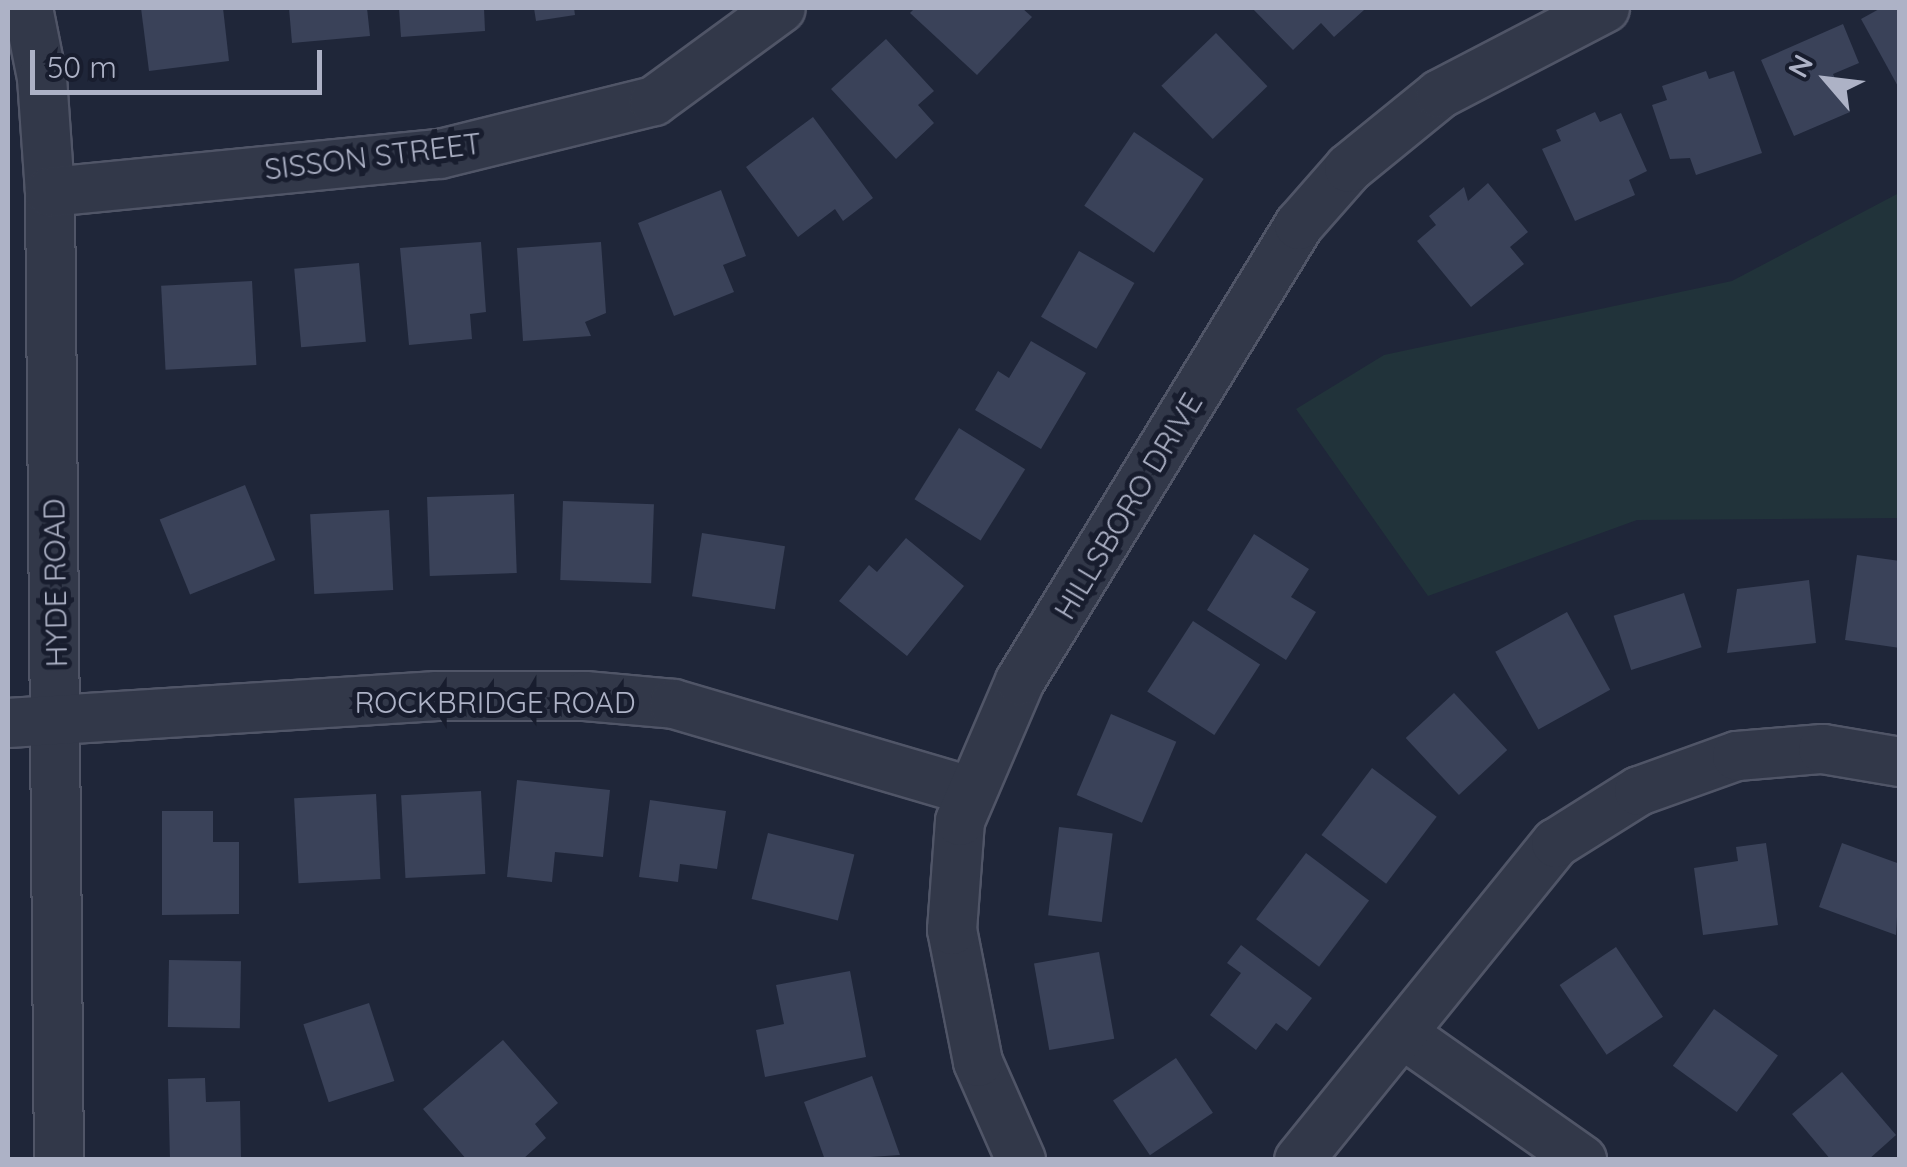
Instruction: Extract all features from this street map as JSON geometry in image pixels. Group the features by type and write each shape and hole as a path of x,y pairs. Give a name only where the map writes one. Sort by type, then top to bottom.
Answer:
{"street":[{"name":"HYDE ROAD","path":"28,8 42,78 50,192 60,1160"},
{"name":"SISSON STREET","path":"50,192 440,154 636,106 654,101 781,8"},
{"name":"HILLSBORO DRIVE","path":"1021,1160 978,1062 952,930 960,821 1020,682 1299,225 1349,168 1440,94 1603,8"},
{"name":"ROCKBRIDGE ROAD","path":"8,723 437,696 585,696 674,704 746,721 970,791"},
{"path":"1299,1160 1556,844 1639,792 1737,756 1822,749 1900,762"},
{"path":"1403,1034 1582,1160"}],"shaded area":[{"path":"1899,193 1899,518 1637,520 1428,596 1296,409 1384,355 1732,281"}],"building":[{"path":"141,8 223,8 229,61 149,71"},
{"path":"289,8 367,8 370,36 292,43"},
{"path":"399,8 484,8 485,31 401,37"},
{"path":"534,8 574,8 575,15 536,21"},
{"path":"915,8 1022,8 1032,17 977,75 910,13"},
{"path":"1252,8 1364,10 1334,37 1321,23 1293,50"},
{"path":"1881,8 1900,8 1900,90 1861,19"},
{"path":"1843,24 1859,63 1833,74 1850,112 1794,136 1761,60"},
{"path":"1216,33 1267,86 1213,139 1161,86"},
{"path":"886,39 934,91 918,105 934,123 896,159 831,89"},
{"path":"1706,71 1709,79 1734,71 1762,153 1696,175 1690,158 1670,159 1652,105 1667,100 1662,86"},
{"path":"1595,112 1600,122 1621,113 1647,171 1629,180 1635,195 1575,221 1542,149 1561,141 1556,130"},
{"path":"813,117 873,198 843,221 835,209 798,237 746,167"},
{"path":"1134,132 1204,179 1154,253 1084,206"},
{"path":"1488,183 1528,232 1510,247 1524,264 1471,307 1417,241 1436,225 1429,216 1464,187 1468,201"},
{"path":"721,190 746,256 723,265 734,292 674,316 638,223"},
{"path":"481,242 486,312 470,314 472,339 409,345 400,248"},
{"path":"601,242 606,313 585,322 591,336 523,341 517,248"},
{"path":"1079,251 1134,283 1096,349 1041,317"},
{"path":"359,263 366,342 301,347 294,269"},
{"path":"252,281 256,365 166,370 161,286"},
{"path":"1031,341 1086,373 1041,449 975,410 998,371 1009,378"},
{"path":"959,428 1025,469 981,541 914,499"},
{"path":"245,485 275,560 190,595 160,519"},
{"path":"514,494 517,573 430,576 427,497"},
{"path":"563,501 654,504 651,583 560,580"},
{"path":"389,510 393,590 314,594 310,514"},
{"path":"702,533 785,546 775,609 692,596"},
{"path":"1254,534 1309,569 1291,597 1316,612 1286,660 1207,610"},
{"path":"906,538 964,586 907,656 839,601 869,565 877,572"},
{"path":"1857,555 1900,561 1900,648 1845,640"},
{"path":"1809,580 1816,643 1727,653 1737,589"},
{"path":"1684,593 1702,647 1631,670 1614,616"},
{"path":"1567,612 1610,690 1538,730 1495,652"},
{"path":"1193,621 1260,665 1214,735 1147,691"},
{"path":"1454,693 1507,750 1459,795 1406,738"},
{"path":"1111,714 1176,742 1142,823 1077,795"},
{"path":"1372,768 1437,817 1386,884 1321,835"},
{"path":"517,780 610,790 603,857 555,852 552,882 507,877"},
{"path":"481,791 485,874 405,878 401,795"},
{"path":"376,794 380,879 299,883 294,798"},
{"path":"650,800 726,811 717,869 680,864 678,882 639,877"},
{"path":"162,811 213,811 213,842 239,842 239,914 162,915"},
{"path":"1059,827 1113,834 1102,922 1048,915"},
{"path":"768,833 854,855 838,921 752,899"},
{"path":"1766,843 1778,925 1703,935 1694,868 1738,861 1736,847"},
{"path":"1842,843 1900,864 1896,935 1819,907"},
{"path":"1306,853 1369,901 1319,967 1256,919"},
{"path":"1241,945 1312,998 1287,1031 1276,1023 1256,1050 1210,1015 1241,973 1227,963"},
{"path":"1616,947 1663,1017 1607,1055 1560,985"},
{"path":"1099,952 1114,1039 1049,1050 1034,963"},
{"path":"169,960 241,961 240,1028 168,1027"},
{"path":"850,971 866,1057 765,1077 756,1030 784,1024 776,985"},
{"path":"369,1003 394,1081 329,1102 303,1024"},
{"path":"1714,1009 1778,1055 1737,1112 1673,1066"},
{"path":"503,1040 558,1103 535,1124 546,1138 522,1160 467,1160 423,1109"},
{"path":"1176,1058 1213,1113 1150,1155 1113,1100"},
{"path":"1842,1072 1896,1135 1868,1160 1831,1160 1792,1114"},
{"path":"872,1076 900,1155 825,1160 804,1102"},
{"path":"205,1078 206,1102 240,1101 241,1158 170,1160 168,1079"}]}
